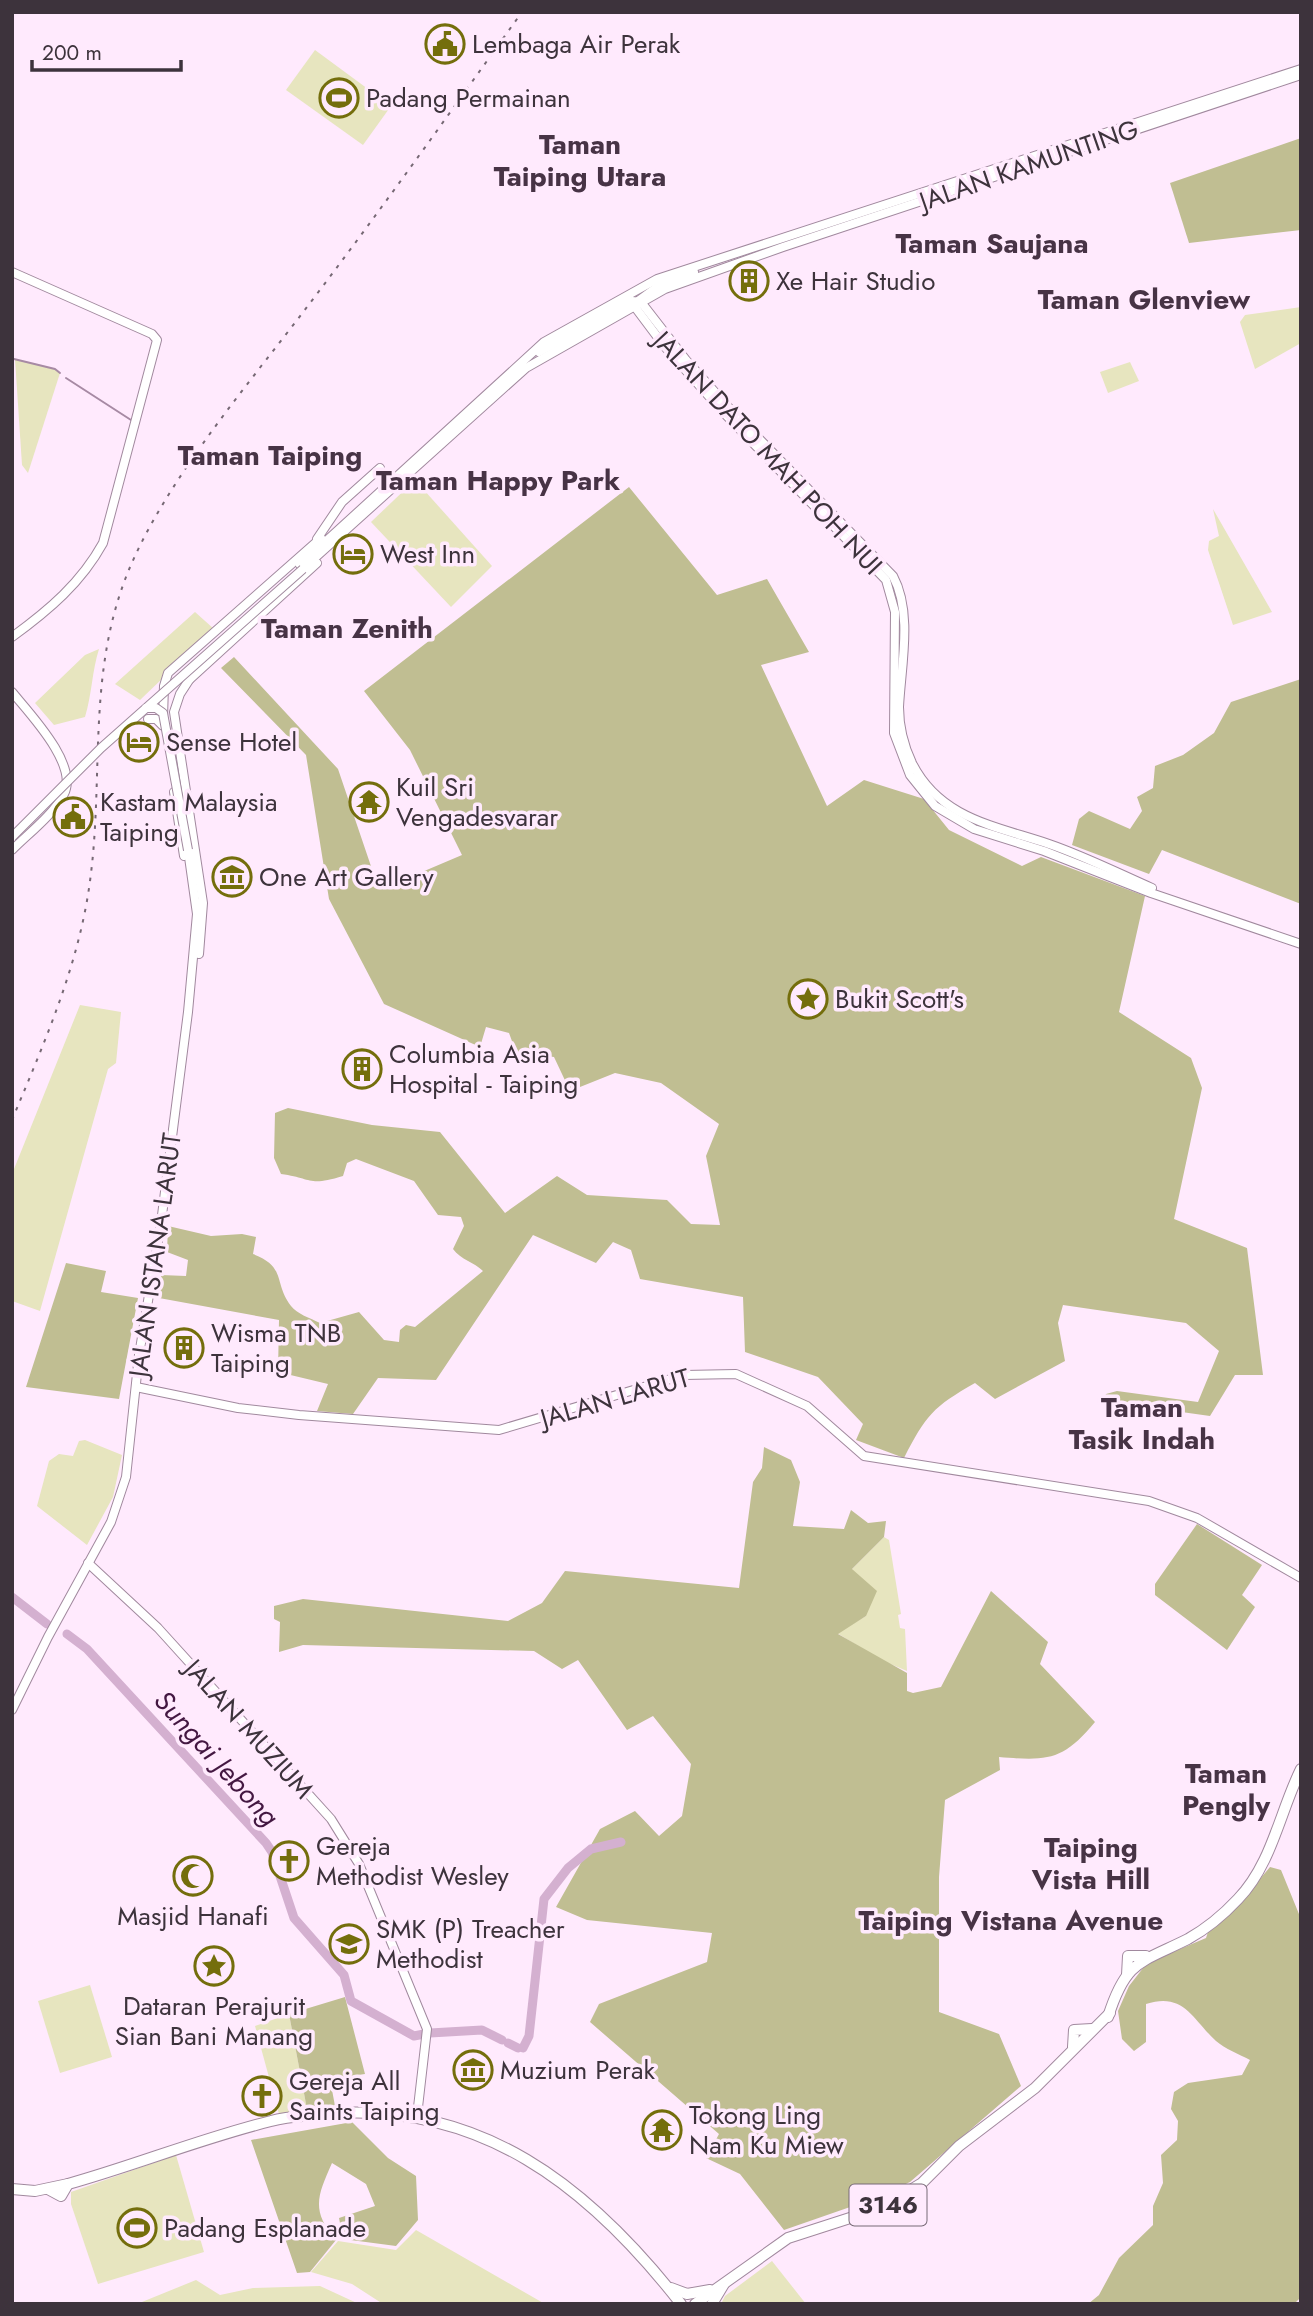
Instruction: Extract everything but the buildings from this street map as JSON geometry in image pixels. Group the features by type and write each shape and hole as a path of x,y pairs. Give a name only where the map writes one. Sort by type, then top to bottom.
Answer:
{"main road":[{"name":"JALAN KAMUNTING","path":"12,837 100,748 301,567 522,362 555,335 657,279 1301,69"},
{"name":"JALAN KAMUNTING","path":"12,830 105,737 301,567 345,534 526,368 676,284 1301,75"},
{"path":"522,362 603,316 638,304 660,285 713,261"},
{"path":"12,272 155,337 156,345 103,543 87,571 67,592 12,637"},
{"name":"JALAN DATO MAH POH NUI","path":"638,304 731,410 890,578 903,613 901,731 906,750 924,784 939,800 961,814 1079,856 1153,888 1163,896 1301,944"},
{"path":"309,549 342,502 380,468"},
{"name":"JALAN KAMUNTING","path":"163,686 172,670 356,508 373,498"},
{"name":"JALAN KAMUNTING","path":"162,706 332,550 345,534"},
{"path":"191,677 174,710 162,706 163,686 172,691 191,677"},
{"path":"12,692 62,759 68,778 64,793 12,850"},
{"name":"JALAN ISTANA LARUT","path":"162,706 187,878 193,898"},
{"name":"JALAN ISTANA LARUT","path":"144,709 153,707 163,713 188,850 197,923 188,1012"},
{"name":"JALAN ISTANA LARUT","path":"12,1710 121,1497 129,1457 136,1387 188,1012 200,944 203,903 174,710"},
{"path":"148,719 156,719 163,726"},
{"name":"JALAN LARUT","path":"136,1387 218,1404 299,1415 499,1430 684,1375 736,1374 801,1401 864,1456 1149,1501 1197,1518 1301,1578"},
{"name":"JALAN MUZIUM","path":"88,1563 158,1628 331,1819 359,1864 427,2029 417,2116"},
{"name":"3146","path":"695,2304 794,2235 855,2218 897,2200 922,2183 959,2146 1048,2077 1110,2012 1127,1975 1146,1956 1190,1938 1240,1898 1257,1875 1301,1769"},
{"name":"3146","path":"1048,2077 1073,2048 1074,2030 1088,2037"},
{"path":"12,2189 48,2189 68,2184 272,2120 368,2111 417,2116 484,2137 557,2180 621,2233 681,2304"},
{"path":"712,2304 729,2278"},
{"path":"667,2286 687,2294 713,2290"}],"shaded area":[{"name":"Padang Permainan","path":"315,50 391,106 363,145 286,90"},
{"path":"1301,138 1301,230 1189,243 1170,183"},
{"path":"1301,307 1301,343 1255,369 1240,322 1245,315"},
{"path":"15,359 55,369 60,373 28,473 22,465"},
{"path":"1130,362 1139,381 1108,393 1100,372"},
{"path":"415,480 492,566 451,607 371,522"},
{"path":"629,487 717,595 767,579 809,652 761,665 827,806 864,780 924,799 949,830 1022,866 1041,857 1145,896 1119,1012 1191,1058 1202,1088 1174,1219 1247,1248 1263,1375 1235,1375 1210,1416 1103,1401 1106,1394 1117,1391 1198,1402 1219,1351 1186,1323 1063,1305 1058,1323 1065,1361 995,1399 975,1383 961,1391 932,1413 904,1458 856,1440 863,1424 818,1377 745,1352 743,1297 640,1279 631,1250 613,1242 596,1263 533,1235 436,1380 378,1378 353,1414 317,1411 328,1384 278,1372 279,1320 159,1298 161,1275 186,1276 188,1260 167,1252 168,1226 211,1236 242,1234 256,1237 253,1254 271,1264 286,1297 297,1311 320,1323 359,1312 384,1340 399,1342 400,1330 406,1325 415,1327 483,1271 453,1249 464,1226 461,1217 438,1215 414,1181 356,1159 347,1163 343,1176 332,1179 310,1181 281,1174 274,1158 275,1113 288,1108 372,1125 440,1132 505,1213 557,1176 587,1195 667,1200 691,1224 720,1225 706,1156 719,1124 661,1083 615,1073 570,1091 554,1057 516,1052 509,1033 486,1027 480,1047 384,1004 329,899 306,755 221,668 234,657 338,769 375,878 389,886 462,855 410,750 364,691"},
{"path":"1213,509 1272,612 1233,625 1208,550 1209,541 1219,536"},
{"path":"195,612 214,629 140,700 115,684"},
{"path":"99,649 85,717 54,725 35,703 85,655"},
{"path":"1301,679 1301,904 1162,850 1149,874 1072,845 1079,819 1089,811 1130,829 1142,811 1137,797 1153,788 1155,766 1183,755 1214,733 1231,702"},
{"path":"80,1005 121,1012 116,1063 108,1069 40,1311 12,1301 12,1174"},
{"path":"66,1263 106,1271 101,1292 138,1298 119,1399 26,1387"},
{"path":"85,1440 122,1455 113,1497 87,1545 37,1506 49,1461 59,1454 73,1456 79,1441"},
{"path":"764,1447 791,1460 800,1482 793,1526 844,1529 851,1510 868,1523 886,1521 884,1537 852,1569 877,1591 866,1616 838,1634 907,1673 907,1691 913,1693 941,1687 991,1591 1048,1642 1040,1664 1095,1722 1073,1744 1053,1756 1030,1759 999,1757 1000,1770 945,1800 939,1877 939,2012 999,2034 1021,2086 910,2182 876,2198 784,2230 740,2174 706,2158 719,2134 590,2022 599,2004 707,1962 712,1933 587,1920 556,1907 600,1829 635,1811 659,1836 682,1816 691,1764 653,1716 627,1730 578,1660 562,1669 534,1651 303,1645 279,1652 280,1622 274,1619 274,1606 303,1599 508,1621 542,1603 565,1571 739,1588 753,1482 762,1468"},
{"path":"1197,1524 1262,1565 1242,1595 1255,1607 1227,1650 1155,1595 1155,1584"},
{"path":"884,1537 889,1540 901,1614 898,1615 900,1628 905,1629 907,1671 881,1660 837,1633 866,1616 852,1569"},
{"path":"1270,1867 1281,1870 1301,1919 1301,2297 1294,2304 1088,2304 1099,2295 1119,2258 1153,2225 1153,2206 1163,2183 1161,2155 1177,2140 1178,2121 1171,2109 1174,2092 1188,2083 1242,2075 1250,2060 1220,2044 1179,2005 1159,2001 1146,2004 1146,2042 1134,2051 1122,2039 1118,2011 1129,1986 1147,1963 1206,1938 1209,1929 1234,1910"},
{"path":"90,1985 112,2057 60,2073 38,2001"},
{"path":"345,1997 365,2074 330,2079 335,2106 307,2109 289,2014"},
{"path":"289,2014 307,2109 279,2114 255,2026"},
{"path":"352,2122 388,2158 416,2176 418,2220 396,2246 343,2239 339,2218 375,2206 366,2184 332,2163 319,2202 322,2220 336,2240 310,2272 297,2273 251,2140"},
{"name":"Padang Esplanade","path":"176,2155 204,2252 98,2284 71,2204 71,2192"},
{"path":"416,2230 545,2304 383,2304 352,2284 311,2272 338,2241 396,2250"},
{"path":"772,2261 806,2304 721,2304 725,2296"},
{"path":"196,2280 220,2295 253,2288 320,2286 359,2304 137,2304"}],"waterway":[{"path":"14,359 55,369 60,373"},
{"path":"66,378 131,420"},
{"name":"Sungai Jebong","path":"12,1597 47,1624"},
{"name":"Sungai Jebong","path":"67,1634 87,1649 266,1843 272,1852 294,1918 344,1975 351,2001 414,2036 424,2034"},
{"name":"Sungai Jebong","path":"523,2048 529,2036 544,1899 568,1868 591,1849 621,1842"},
{"name":"Sungai Jebong","path":"430,2033 482,2030 502,2040"},
{"name":"Sungai Jebong","path":"508,2043 518,2048"}],"railway":[{"path":"12,1120 59,1003 85,912 94,843 101,690 106,653 126,577 142,542 161,507 208,437 362,234 522,12"}],"place":[{"name":"Lembaga Air Perak","path":"445,44"},
{"name":"Padang Permainan","path":"339,98"},
{"name":"Xe Hair Studio","path":"749,281"},
{"name":"West Inn","path":"353,554"},
{"name":"Sense Hotel","path":"139,742"},
{"name":"Kuil Sri Vengadesvarar","path":"369,802"},
{"name":"Kastam Malaysia Taiping","path":"73,817"},
{"name":"One Art Gallery","path":"232,877"},
{"name":"Bukit Scott's","path":"808,999"},
{"name":"Columbia Asia Hospital - Taiping","path":"362,1069"},
{"name":"Wisma TNB Taiping","path":"184,1348"},
{"name":"Gereja Methodist Wesley","path":"289,1861"},
{"name":"Masjid Hanafi","path":"193,1876"},
{"name":"SMK (P) Treacher Methodist","path":"349,1944"},
{"name":"Dataran Perajurit Sian Bani Manang","path":"214,1966"},
{"name":"Muzium Perak","path":"473,2070"},
{"name":"Gereja All Saints Taiping","path":"262,2096"},
{"name":"Tokong Ling Nam Ku Miew","path":"662,2130"},
{"name":"Padang Esplanade","path":"137,2228"}],"district":[{"name":"Taman Taiping Utara","path":"580,160"},
{"name":"Taman Saujana","path":"992,243"},
{"name":"Taman Glenview","path":"1144,299"},
{"name":"Taman Taiping","path":"270,455"},
{"name":"Taman Happy Park","path":"498,480"},
{"name":"Taman Zenith","path":"347,628"},
{"name":"Taman Tasik Indah","path":"1142,1423"},
{"name":"Taman Pengly","path":"1226,1789"},
{"name":"Taiping Vista Hill","path":"1091,1863"},
{"name":"Taiping Vistana Avenue","path":"1011,1920"}]}
